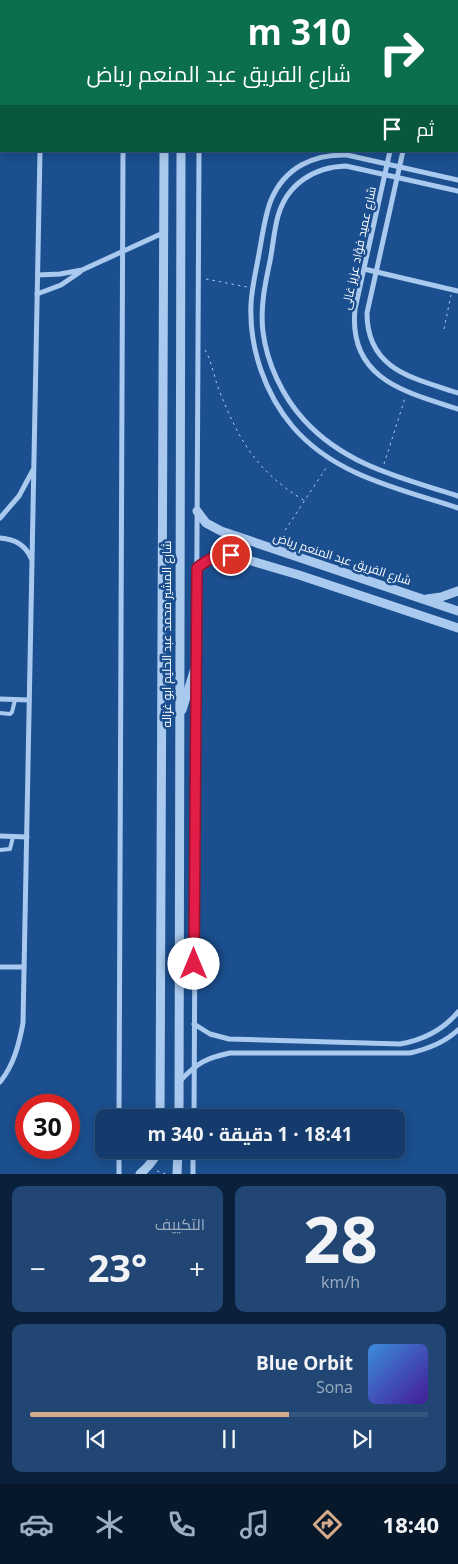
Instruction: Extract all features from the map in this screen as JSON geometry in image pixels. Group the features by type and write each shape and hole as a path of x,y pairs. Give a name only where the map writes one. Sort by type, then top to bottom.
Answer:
{"street":[{"path":"0,1082 13,1060 23,1023 40,152"},
{"path":"119,1109 123,152"},
{"name":"شارع المشير محمد عبد الحليم ابو غزاله","path":"160,1109 164,152"},
{"name":"شارع المشير محمد عبد الحليم ابو غزاله","path":"179,1109 181,152"},
{"path":"194,1109 199,152"},
{"name":"شارع عميد فؤاد عزيز غالى","path":"390,152 355,310 354,324 359,347 372,368 389,384 406,392 458,409"},
{"name":"شارع عميد فؤاد عزيز غالى","path":"403,152 367,313 367,328 371,341 378,353 398,371 458,393"},
{"path":"458,180 347,155 318,157 305,163 283,180 276,190 267,212 253,289 251,318 252,334 261,370 270,390 292,426 307,442 332,460 368,478 458,508"},
{"path":"458,191 346,166 334,166 310,174 292,190 278,216 264,291 262,318 266,346 280,385 303,419 317,433 344,453 366,465 382,472 458,496"},
{"path":"37,294 61,285 82,270 164,233"},
{"path":"364,269 458,291"},
{"path":"38,275 82,270"},
{"path":"0,518 19,496 35,467"},
{"name":"شارع الفريق عبد المنعم رياض","path":"197,511 206,523 216,529 458,611"},
{"path":"0,538 11,539 20,543 28,551 32,561"},
{"path":"197,568 216,556 222,554 231,555 299,575 458,628"},
{"path":"299,575 304,559"},
{"path":"424,599 441,597 458,591"},
{"path":"180,719 196,665"},
{"path":"0,699 29,700"},
{"path":"161,786 179,786"},
{"path":"0,836 27,838"},
{"path":"0,967 24,968"},
{"path":"194,1024 210,1034 229,1039 400,1044 424,1038 445,1025 458,1012"},
{"path":"445,1025 453,1035"},
{"path":"180,1081 194,1066 205,1060 230,1053 410,1053 432,1047 458,1030"},
{"path":"119,1159 119,1174"},
{"path":"140,1174 154,1159"},
{"path":"178,1159 178,1174"},
{"path":"193,1174 194,1159"}],"lane":[{"path":"0,713 10,714 15,700"},
{"path":"0,850 10,849 13,837"}],"path":[{"path":"198,278 253,289"},
{"path":"444,329 452,290"},
{"path":"198,339 208,355 228,412 248,451 273,480 305,501"},
{"path":"382,472 406,392"},
{"path":"273,549 332,460"}],"route":[{"path":"194,964 197,568 216,556 222,554 231,555"}]}
